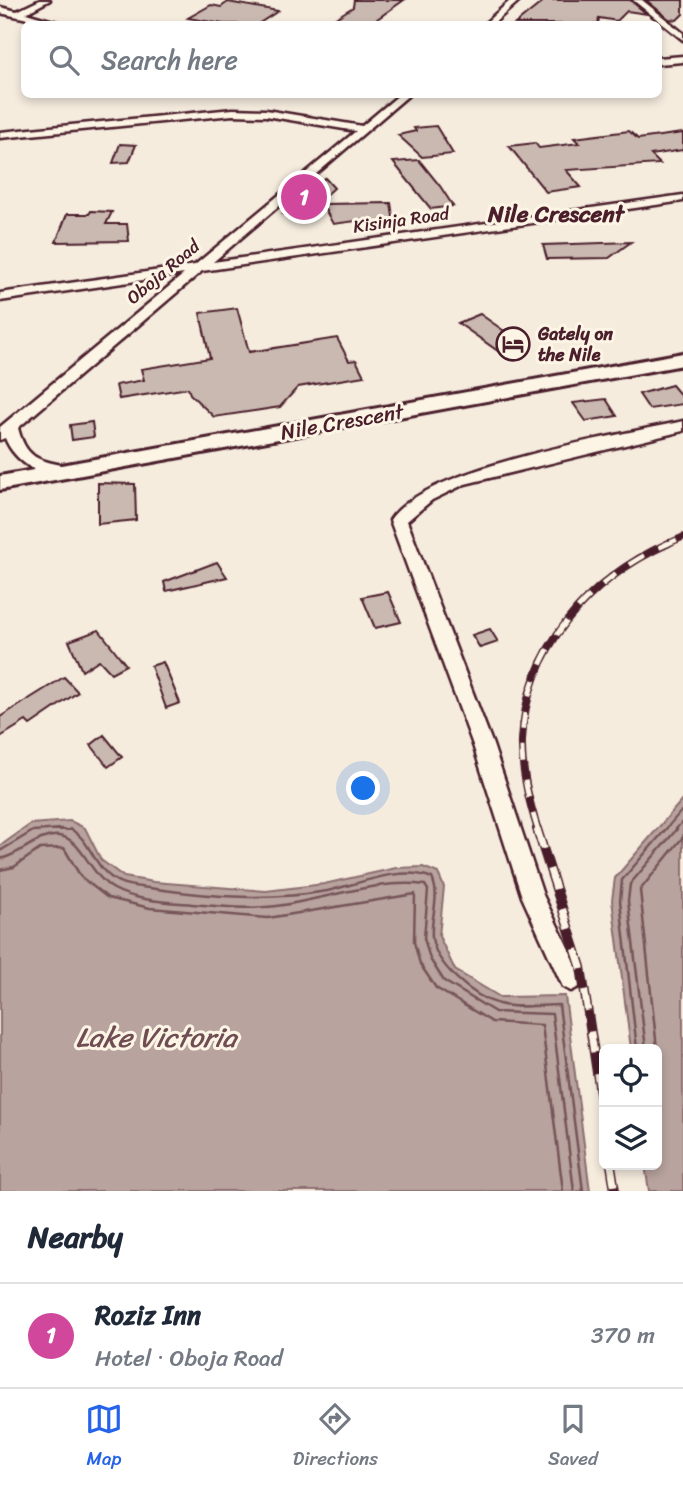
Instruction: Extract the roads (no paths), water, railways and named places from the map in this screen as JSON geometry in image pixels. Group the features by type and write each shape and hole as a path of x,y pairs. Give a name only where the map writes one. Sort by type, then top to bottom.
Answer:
{"street":[{"path":"18,14 46,0"},
{"path":"492,21 516,0"},
{"path":"638,0 683,37"},
{"path":"0,10 47,21"},
{"path":"662,61 683,59"},
{"name":"Oboja Road","path":"69,472 34,464 22,458 5,431 402,98"},
{"path":"0,135 233,112 266,113 364,129"},
{"name":"Kisinja Road","path":"0,297 683,198"},
{"name":"Nile Crescent","path":"0,483 683,359"},
{"path":"571,979 533,897 483,745 398,520 426,496 460,480 533,460 683,426"}],"water":[{"path":"683,799 683,1191 649,1191 646,1170 662,1170 662,1044 630,1044 612,900 615,878"},
{"name":"Lake Victoria","path":"70,821 85,828 101,860 124,877 154,882 266,891 324,884 396,868 423,867 438,873 444,887 439,936 455,970 500,997 565,996 590,1191 0,1191 0,846 31,824"}],"railway":[{"path":"666,545 683,537"},
{"path":"538,830 526,786 522,751 526,707 535,676 549,647 588,597 613,576 666,545"},
{"path":"537,829 581,967 602,1107"},
{"path":"612,1170 615,1191"}],"place":[{"name":"Roziz Inn","path":"304,197"},
{"name":"Gately on the Nile","path":"513,344"}],"district":[{"name":"Nile Crescent","path":"556,214"}]}
